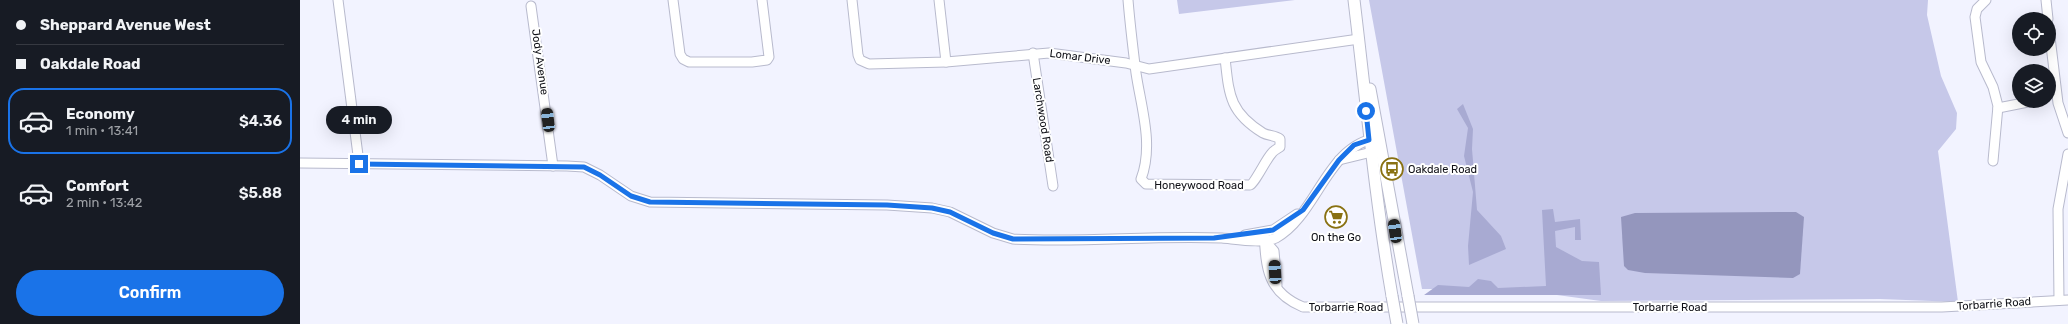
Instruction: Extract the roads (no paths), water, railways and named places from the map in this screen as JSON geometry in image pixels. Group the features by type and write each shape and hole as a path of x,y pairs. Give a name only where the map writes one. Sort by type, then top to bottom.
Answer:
{"main road":[{"path":"1354,0 1369,140 1382,239 1397,324"},
{"path":"1359,39 1381,143 1413,324"}],"street":[{"path":"338,0 359,164"},
{"path":"673,0 680,54 683,59 689,62 752,62 767,60 769,57 762,0"},
{"name":"Lomar Drive","path":"852,0 858,55 864,62 946,62 1033,53 1049,53 1135,65 1149,69 1359,39"},
{"path":"939,0 946,62"},
{"name":"Honeywood Road","path":"1128,0 1135,65 1146,132 1146,166 1141,179 1146,184 1250,185 1254,183 1258,172 1273,152 1280,147 1281,141 1279,138 1268,136 1254,127 1233,104 1230,97 1225,58"},
{"path":"1986,0 1977,9 1975,25 1981,62 1993,87 1998,108 1993,161"},
{"path":"2046,0 2047,12"},
{"name":"Jody Avenue","path":"531,6 553,166"},
{"name":"Larchwood Road","path":"1033,53 1053,186"},
{"path":"2056,104 2068,133"},
{"path":"1998,108 2012,105"},
{"path":"300,163 584,167 600,175 631,196 650,202 887,205 932,208 950,212 993,233 1017,239 1214,238 1265,237 1303,210 1339,160 1354,145 1369,140 1381,143"},
{"path":"1339,160 1371,153 1381,143"},
{"path":"2063,300 2058,249 2059,199 2068,154"},
{"name":"Torbarrie Road","path":"1265,237 1269,274 1278,290 1287,300 1303,307 1942,308 2063,300"},
{"path":"2058,249 2068,248"}],"place":[{"name":"Oakdale Road","path":"1392,169"},
{"name":"On the Go","path":"1336,217"}]}
